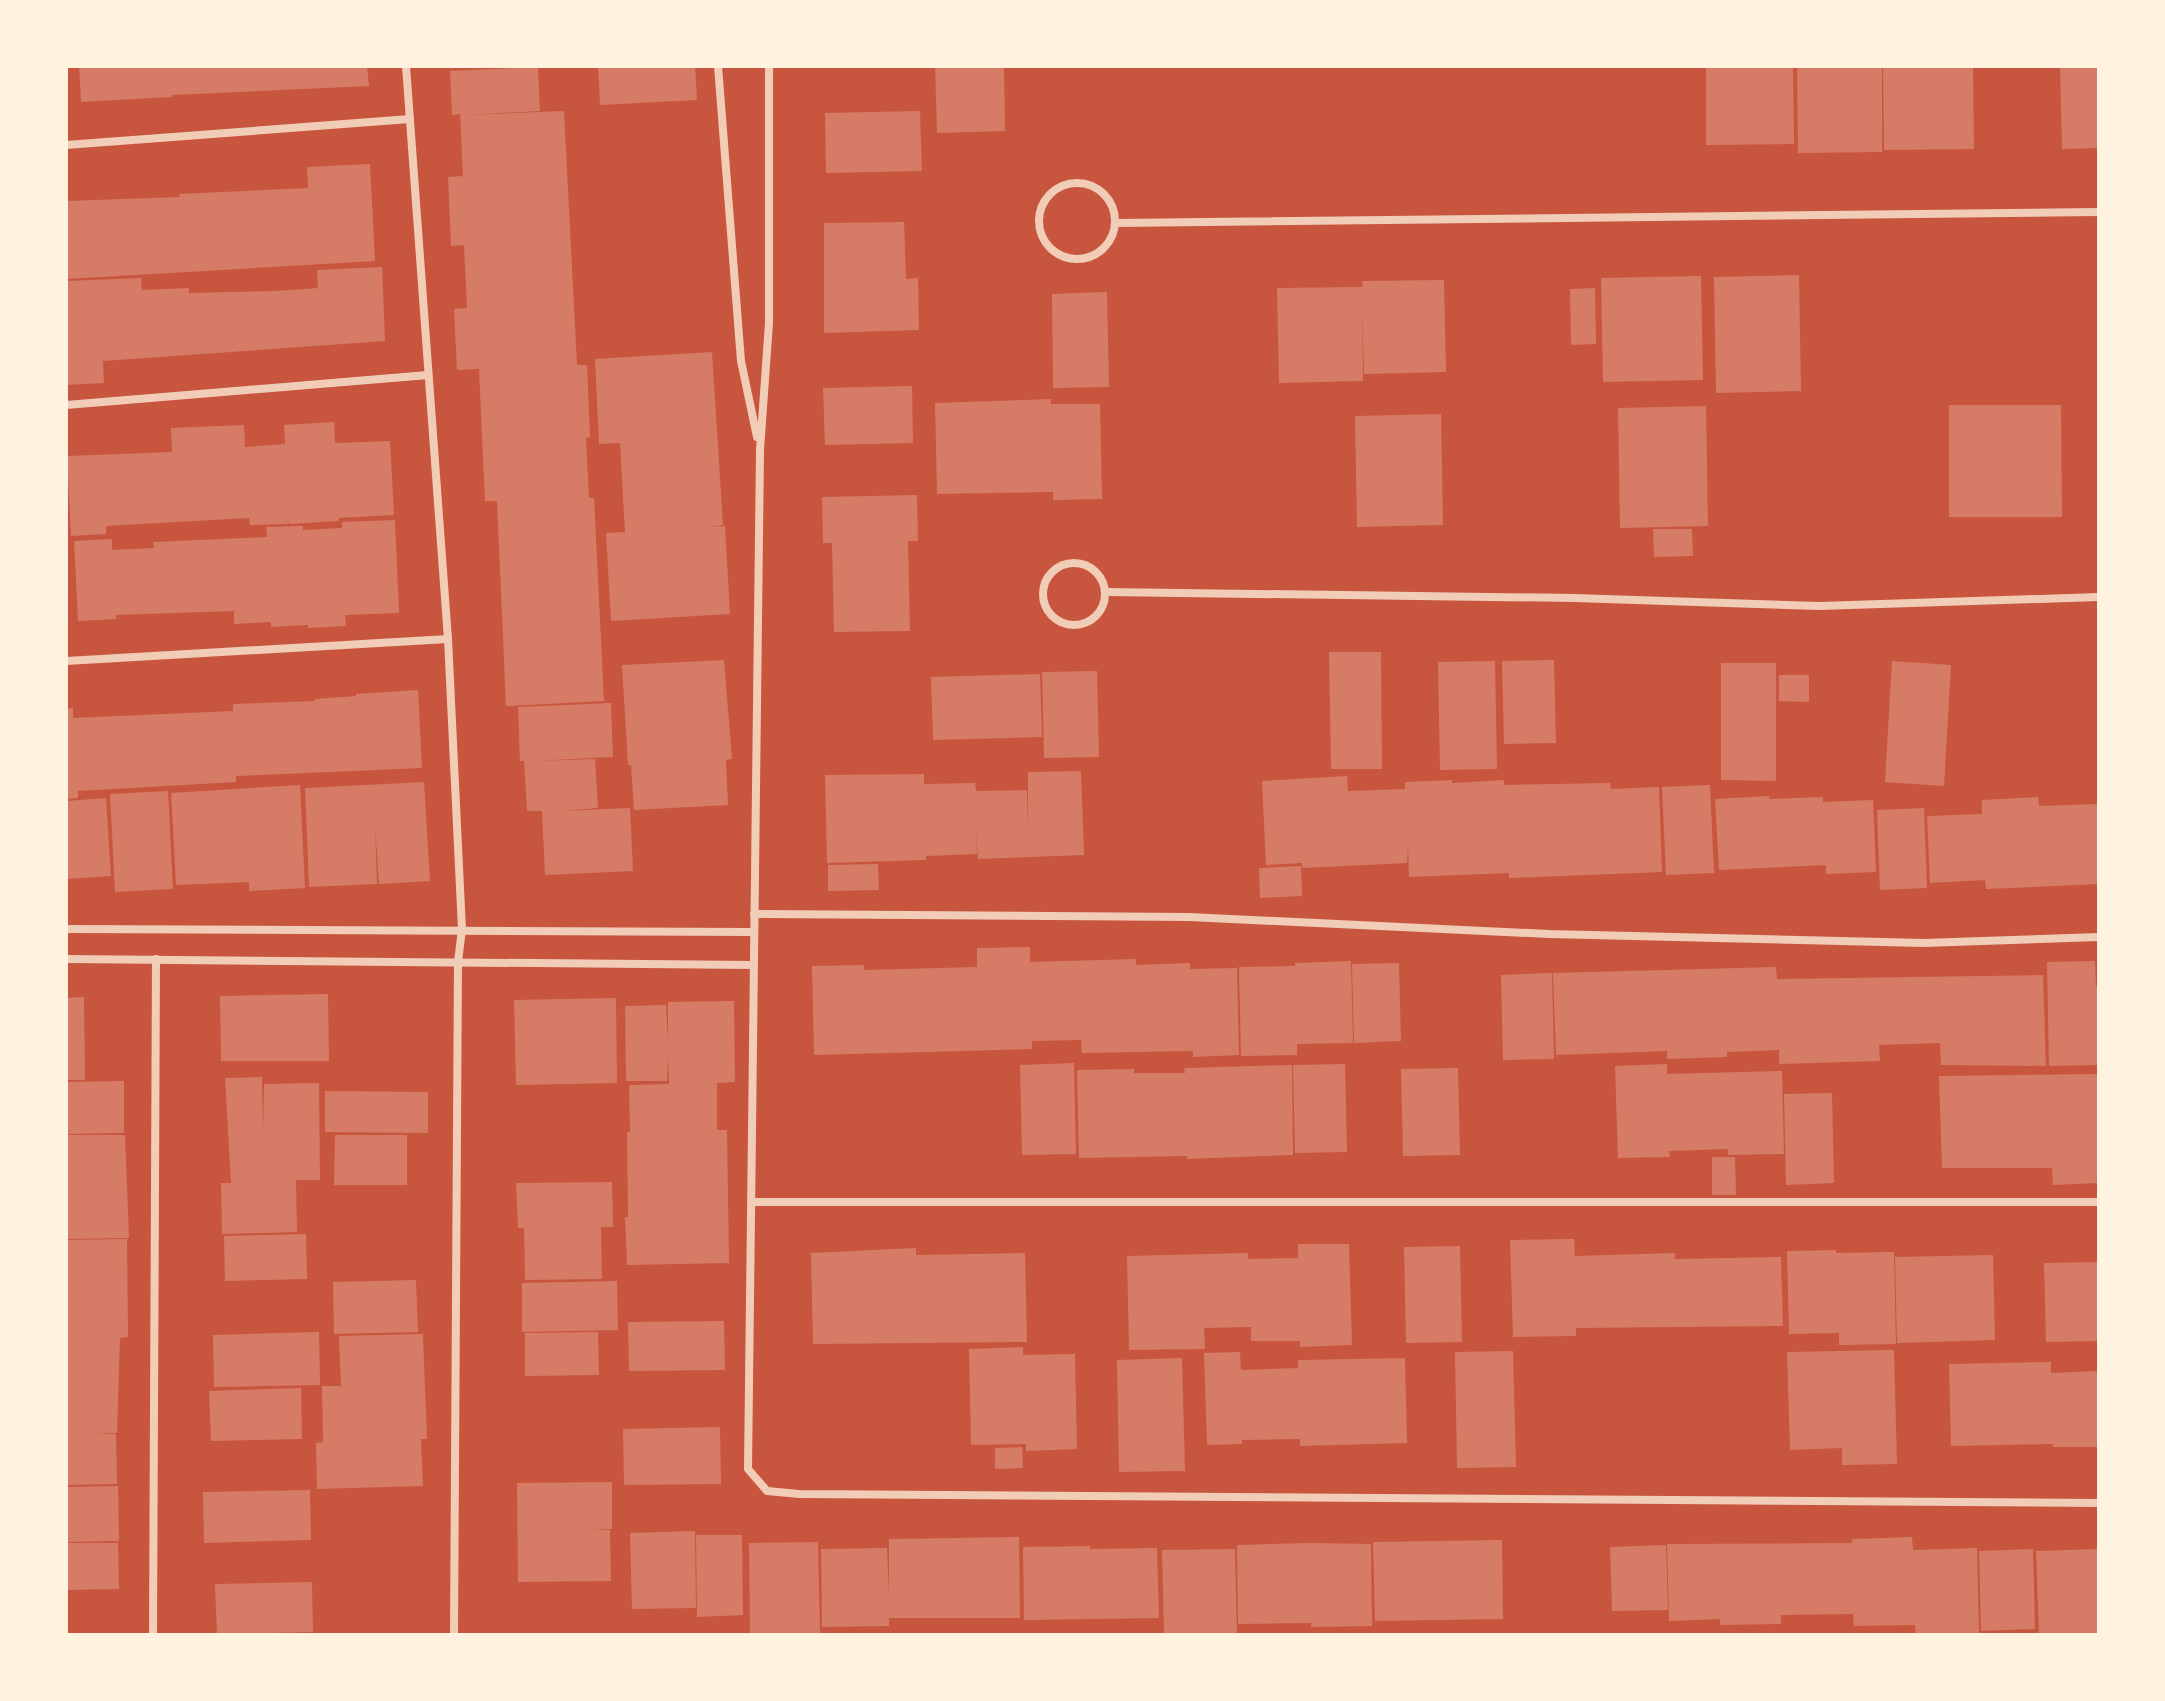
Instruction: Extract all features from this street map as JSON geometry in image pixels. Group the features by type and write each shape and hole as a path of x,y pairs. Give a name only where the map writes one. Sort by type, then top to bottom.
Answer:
{"street":[{"path":"406,66 448,639 462,929 458,962 454,1635"},
{"path":"718,66 741,361 760,450"},
{"path":"769,66 769,323 760,450 748,1469 767,1491 815,1495 2099,1503"},
{"path":"66,145 410,119"},
{"path":"1083,182 1101,190 1112,205 1116,223 1111,241 1098,254 1080,260 1062,257 1047,245 1039,228 1040,210 1049,194 1065,184 1083,182"},
{"path":"1116,223 2099,212"},
{"path":"66,405 428,375"},
{"path":"1072,563 1088,566 1101,577 1106,592 1102,608 1091,620 1076,626 1060,622 1048,612 1043,596 1046,581 1057,568 1072,563"},
{"path":"1106,592 1574,598 1820,606 2099,597"},
{"path":"66,661 448,639"},
{"path":"754,914 1189,917 1549,934 1924,943 2099,937"},
{"path":"66,929 754,932"},
{"path":"66,959 753,965"},
{"path":"153,1635 156,959"},
{"path":"752,1202 2099,1202"}],"building":[{"path":"79,66 367,66 369,86 81,102"},
{"path":"598,66 695,66 697,100 600,105"},
{"path":"935,66 1004,66 1005,131 937,133"},
{"path":"1706,66 1793,66 1794,144 1706,145"},
{"path":"1797,66 1882,66 1882,152 1798,153"},
{"path":"1883,66 1973,66 1974,149 1884,150"},
{"path":"2060,66 2099,66 2099,148 2062,149"},
{"path":"538,67 540,111 465,115 564,111 577,365 587,365 589,498 594,498 604,701 506,706 497,501 485,501 479,369 457,370 454,309 467,308 464,245 451,246 448,177 463,176 460,114 452,115 450,71"},
{"path":"920,111 922,171 826,173 825,113"},
{"path":"370,164 375,261 66,279 66,201 308,188 307,167"},
{"path":"904,222 906,279 918,278 919,330 824,333 824,223"},
{"path":"382,267 385,341 103,361 104,383 66,385 66,281 141,278 142,290 189,288 189,293 276,291 318,288 317,270"},
{"path":"1799,275 1801,391 1716,393 1714,277"},
{"path":"1701,276 1703,380 1603,382 1601,278"},
{"path":"1444,280 1446,372 1364,374 1362,309 1363,381 1279,383 1277,288 1363,287 1362,281"},
{"path":"1595,288 1596,344 1571,345 1570,289"},
{"path":"1107,292 1109,387 1053,388 1052,294"},
{"path":"712,352 723,525 710,527 725,526 730,614 611,621 606,533 625,532 620,443 599,444 595,359"},
{"path":"912,386 913,443 825,445 823,388"},
{"path":"1051,399 1051,404 1100,404 1102,499 1053,500 1053,492 937,494 935,403"},
{"path":"1949,405 2061,405 2062,517 1949,517"},
{"path":"1706,406 1708,526 1620,528 1618,408"},
{"path":"1441,414 1443,525 1357,527 1355,416"},
{"path":"334,422 335,443 390,441 394,515 289,524 287,516 288,524 250,525 249,518 106,526 106,534 71,536 67,456 172,452 171,428 244,425 245,447 285,444 284,425"},
{"path":"917,495 918,541 908,541 910,631 834,632 832,543 823,543 822,497"},
{"path":"395,520 399,613 345,615 346,626 308,628 308,625 271,627 271,622 234,624 234,611 116,615 116,619 78,621 74,541 112,539 112,550 154,548 153,542 267,537 266,527 303,526 303,530 342,528 342,522"},
{"path":"1653,529 1692,529 1693,556 1654,557"},
{"path":"1329,652 1381,652 1382,769 1331,769"},
{"path":"724,660 732,759 726,760 728,805 634,810 622,665"},
{"path":"1554,660 1556,743 1504,744 1502,661"},
{"path":"1495,661 1497,769 1440,770 1438,662"},
{"path":"1892,661 1951,665 1944,786 1885,782"},
{"path":"1721,663 1776,663 1776,781 1721,780"},
{"path":"1097,671 1099,757 1044,758 1042,672"},
{"path":"1040,674 1042,737 933,740 931,677"},
{"path":"1779,675 1809,675 1809,702 1779,701"},
{"path":"418,690 422,768 236,776 236,782 78,791 78,798 66,799 66,709 73,708 73,718 233,711 233,704 315,701 356,694"},
{"path":"611,703 613,757 532,761 595,759 598,808 560,811 630,808 633,871 545,875 542,811 527,811 524,761 520,761 518,707"},
{"path":"1081,771 1084,855 978,859 976,827 977,854 926,856 926,860 827,863 825,775 924,774 924,784 975,783 976,791 1027,790 1028,832 1028,772"},
{"path":"1347,776 1348,791 1405,789 1405,782 1452,780 1452,783 1504,780 1504,785 1610,783 1611,789 1659,787 1662,872 1509,878 1509,873 1409,877 1408,846 1407,863 1302,868 1302,863 1266,865 1262,781"},
{"path":"424,782 430,881 379,884 375,826 377,884 309,887 305,788"},
{"path":"300,785 305,888 249,891 249,882 176,885 171,793"},
{"path":"1710,785 1714,873 1666,875 1662,787"},
{"path":"168,791 173,889 115,892 110,794"},
{"path":"1769,796 1769,799 1823,797 1823,802 1873,800 1876,872 1826,874 1826,865 1719,870 1715,799"},
{"path":"2038,797 2039,806 2099,804 2099,884 1986,889 1985,880 1930,883 1927,816 1982,814 1982,800"},
{"path":"106,798 111,876 66,879 66,801"},
{"path":"1924,808 1927,888 1880,890 1877,810"},
{"path":"878,864 879,890 828,891 828,865"},
{"path":"1301,866 1302,896 1260,898 1259,868"},
{"path":"1030,947 1030,962 1136,959 1136,965 1190,963 1190,969 1237,968 1239,1055 1193,1057 1193,1051 1082,1053 1081,1040 1032,1041 1032,1049 814,1055 812,966 864,965 864,970 977,967 977,948"},
{"path":"1351,961 1353,1043 1297,1044 1297,1055 1241,1056 1239,967"},
{"path":"2095,961 2096,986 2099,986 2098,1065 2049,1066 2047,962"},
{"path":"1399,963 1401,1041 1354,1043 1352,964"},
{"path":"1776,967 1777,979 2043,975 2046,1066 1941,1065 1940,1043 1879,1045 1880,1061 1779,1064 1779,1050 1727,1052 1727,1057 1667,1059 1667,1051 1556,1055 1553,973"},
{"path":"1552,973 1554,1059 1503,1060 1501,975"},
{"path":"328,994 329,1061 221,1061 220,996"},
{"path":"84,997 85,1080 66,1080 66,998"},
{"path":"616,998 617,1083 516,1085 514,1000"},
{"path":"734,1001 735,1082 717,1083 717,1130 727,1130 729,1263 627,1265 625,1217 628,1217 629,1085 669,1084 668,1056 667,1081 626,1081 625,1006 666,1005 668,1041 668,1002"},
{"path":"1074,1063 1076,1154 1022,1155 1020,1065"},
{"path":"1345,1064 1347,1152 1295,1153 1293,1065"},
{"path":"1667,1064 1667,1074 1782,1071 1784,1154 1728,1155 1728,1149 1669,1151 1670,1157 1618,1158 1615,1066"},
{"path":"1292,1065 1293,1155 1187,1159 1187,1156 1079,1158 1077,1070 1134,1069 1134,1073 1185,1073 1184,1068"},
{"path":"1458,1068 1460,1155 1403,1156 1401,1069"},
{"path":"2099,1074 2099,1183 2053,1185 2052,1168 1942,1168 1939,1076"},
{"path":"262,1077 263,1131 264,1084 319,1083 320,1180 296,1180 297,1232 222,1234 221,1183 231,1183 225,1078"},
{"path":"124,1081 124,1133 66,1134 66,1082"},
{"path":"325,1091 428,1092 428,1133 325,1132"},
{"path":"1832,1093 1834,1183 1786,1185 1784,1094"},
{"path":"66,1135 125,1135 129,1238 66,1239"},
{"path":"335,1135 407,1135 407,1185 334,1185"},
{"path":"1712,1157 1735,1157 1736,1195 1712,1195"},
{"path":"612,1182 613,1227 601,1227 602,1279 525,1280 524,1228 518,1228 516,1183"},
{"path":"306,1234 307,1279 225,1281 224,1236"},
{"path":"127,1239 128,1337 120,1338 117,1433 96,1433 116,1434 117,1484 66,1485 66,1240"},
{"path":"1574,1239 1575,1256 1675,1253 1675,1259 1781,1257 1783,1326 1576,1328 1576,1336 1513,1337 1510,1240"},
{"path":"1298,1244 1349,1244 1352,1345 1300,1347 1300,1341 1251,1341 1251,1327 1204,1328 1205,1349 1129,1350 1127,1256 1248,1253 1248,1259 1298,1258"},
{"path":"1460,1246 1462,1342 1406,1343 1404,1247"},
{"path":"916,1248 916,1255 1025,1253 1027,1342 813,1344 811,1253"},
{"path":"1836,1250 1836,1253 1894,1252 1896,1344 1839,1345 1839,1333 1789,1334 1787,1251"},
{"path":"1993,1255 1995,1340 1897,1343 1895,1257"},
{"path":"2099,1262 2099,1341 2046,1342 2044,1263"},
{"path":"416,1280 418,1332 334,1334 333,1282"},
{"path":"617,1281 618,1330 522,1332 522,1283"},
{"path":"724,1321 725,1370 629,1371 628,1322"},
{"path":"319,1332 320,1385 214,1387 213,1335"},
{"path":"598,1332 599,1375 525,1376 525,1333"},
{"path":"423,1334 427,1439 421,1439 423,1486 317,1489 316,1443 323,1442 322,1386 341,1386 339,1336"},
{"path":"1023,1347 1023,1355 1075,1354 1077,1449 1026,1451 1026,1444 971,1445 969,1349"},
{"path":"1894,1350 1897,1464 1842,1465 1842,1448 1790,1450 1787,1352"},
{"path":"1513,1351 1516,1467 1457,1468 1455,1352"},
{"path":"1240,1352 1241,1370 1298,1368 1298,1360 1405,1358 1407,1443 1300,1446 1300,1439 1242,1440 1242,1444 1207,1445 1204,1353"},
{"path":"1182,1358 1185,1471 1119,1472 1117,1360"},
{"path":"2051,1362 2051,1373 2099,1371 2099,1447 2053,1447 2053,1444 1951,1446 1949,1364"},
{"path":"301,1388 302,1439 211,1441 209,1391"},
{"path":"720,1427 721,1484 624,1485 623,1429"},
{"path":"1022,1447 1023,1468 995,1469 995,1448"},
{"path":"612,1482 612,1529 592,1529 610,1530 611,1581 518,1582 517,1483"},
{"path":"118,1486 119,1541 66,1542 66,1487"},
{"path":"310,1490 311,1540 204,1543 203,1492"},
{"path":"695,1531 696,1608 632,1609 630,1533"},
{"path":"696,1535 742,1535 743,1615 697,1617"},
{"path":"1019,1537 1020,1618 889,1618 889,1626 822,1627 821,1549 887,1548 889,1594 889,1539"},
{"path":"1912,1537 1913,1550 1977,1548 1979,1635 1916,1635 1915,1625 1854,1626 1853,1614 1781,1615 1781,1624 1720,1625 1720,1619 1669,1621 1667,1544 1852,1543 1852,1539"},
{"path":"1502,1540 1503,1619 1375,1621 1373,1542"},
{"path":"818,1542 820,1633 750,1634 749,1543"},
{"path":"66,1543 118,1543 119,1589 66,1590"},
{"path":"1371,1544 1372,1626 1238,1624 1237,1545"},
{"path":"1666,1545 1668,1610 1612,1611 1610,1547"},
{"path":"1090,1546 1090,1549 1157,1548 1159,1618 1024,1620 1023,1547"},
{"path":"1235,1549 1237,1635 1164,1635 1162,1550"},
{"path":"2033,1549 2035,1629 1981,1631 1979,1551"},
{"path":"2099,1549 2099,1635 2039,1635 2036,1551"},
{"path":"312,1582 313,1632 217,1634 215,1584"}]}
